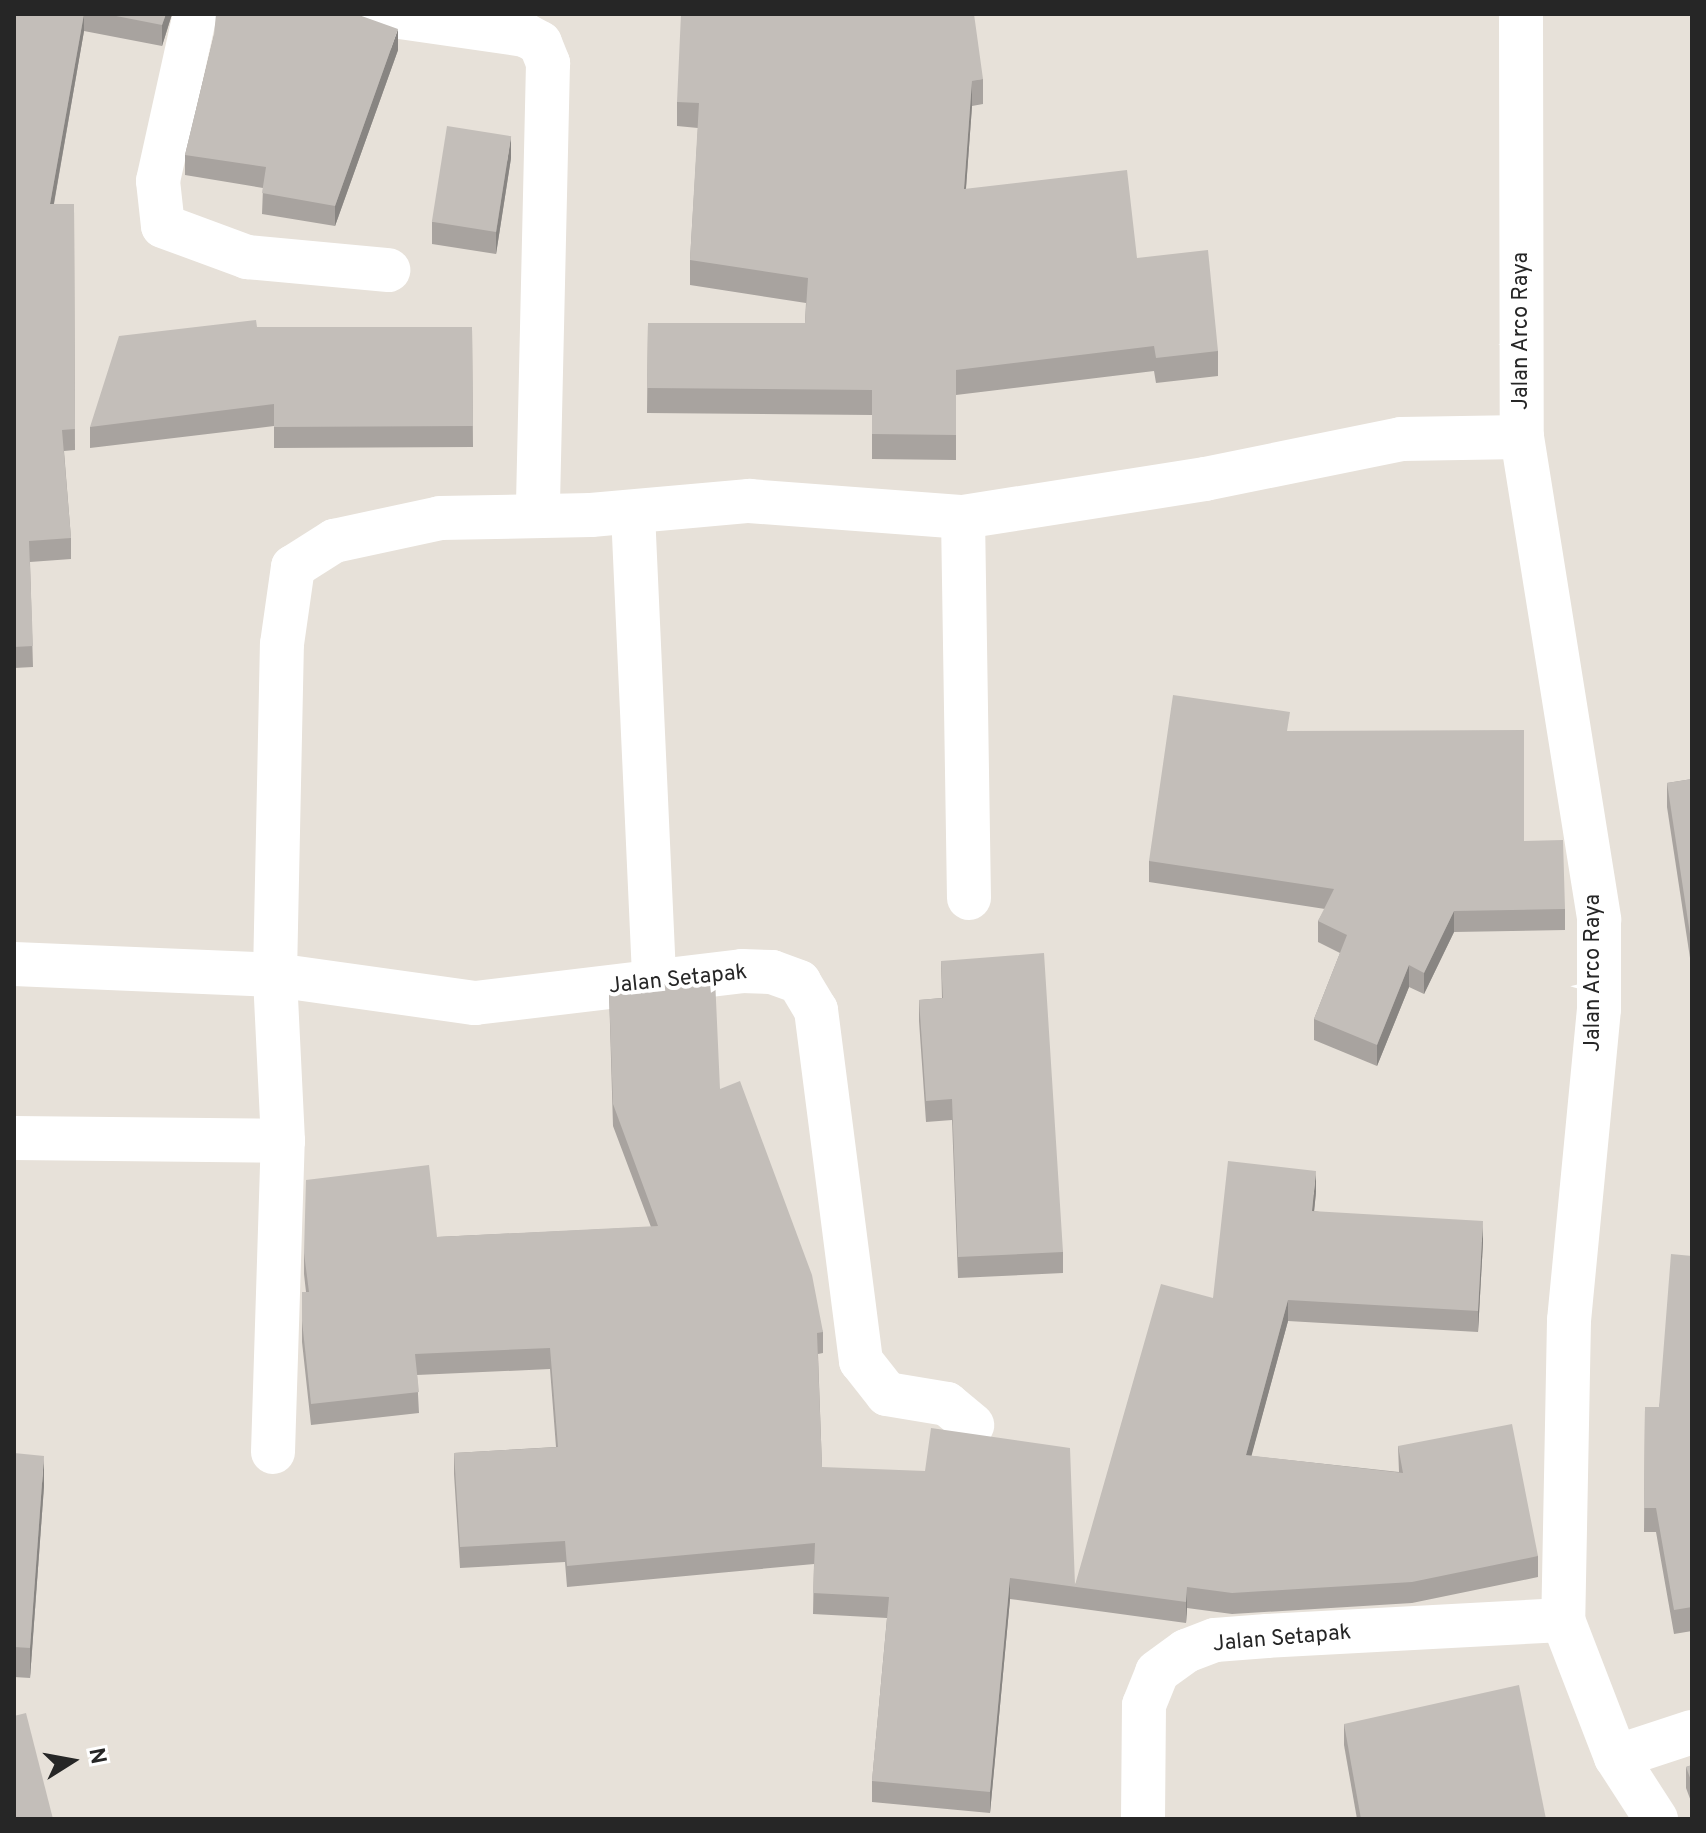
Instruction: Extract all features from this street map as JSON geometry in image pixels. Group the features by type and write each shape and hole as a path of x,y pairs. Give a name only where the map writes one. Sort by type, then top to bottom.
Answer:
{"street":[{"path":"195,14 158,181 163,226 247,257 388,270"},
{"path":"379,14 525,35 540,43 548,63 538,513"},
{"name":"Jalan Arco Raya","path":"1521,14 1522,437 1545,553 1556,670 1575,752 1599,920 1599,1009 1568,1333 1563,1620 1616,1757 1656,1819"},
{"path":"273,1452 283,1141 275,975 282,644 293,567 334,541 388,526 538,513 633,513 749,501 963,517 1205,479 1401,439 1522,437"},
{"path":"633,513 654,982"},
{"path":"963,517 969,898"},
{"name":"Jalan Setapak","path":"14,964 275,975 475,1003 742,971 772,972 799,982 816,1010 861,1361 887,1394 947,1404 972,1425"},
{"path":"14,1138 283,1141"},
{"name":"Jalan Setapak","path":"1143,1819 1144,1705 1157,1672 1186,1651 1215,1640 1563,1620"},
{"path":"1616,1757 1692,1732"}],"building":[{"path":"14,14 84,14 50,204 74,204 75,429 62,430 71,538 29,541 33,646 14,647"},
{"path":"106,14 166,14 162,25"},
{"path":"216,14 356,14 398,29 335,206 262,193 266,167 185,155 214,35"},
{"path":"681,14 974,14 983,79 972,81 964,189 1127,170 1137,258 1208,250 1218,351 1156,358 1154,346 956,370 956,435 872,434 872,390 647,388 648,323 805,323 808,278 690,260 699,103 677,102"},
{"path":"447,126 511,136 496,232 432,222"},
{"path":"256,320 257,327 472,327 473,426 274,427 274,404 90,427 119,336"},
{"path":"1173,695 1290,712 1287,731 1524,730 1524,841 1563,840 1565,909 1454,911 1424,973 1409,965 1377,1045 1314,1019 1347,935 1318,921 1334,889 1149,861"},
{"path":"1692,779 1692,947 1667,783"},
{"path":"1044,953 1063,1252 958,1257 952,1099 926,1101 919,1000 943,998 941,961"},
{"path":"715,978 720,1089 740,1081 812,1275 823,1332 817,1333 822,1467 925,1471 931,1428 1070,1448 1075,1585 1161,1284 1213,1298 1228,1161 1316,1171 1312,1211 1483,1221 1478,1311 1288,1300 1246,1455 1403,1473 1398,1446 1512,1424 1538,1556 1412,1582 1232,1593 1187,1587 1186,1602 1010,1578 990,1792 872,1781 889,1597 813,1593 815,1543 567,1566 565,1541 460,1547 454,1453 558,1447 550,1348 415,1354 419,1392 311,1404 302,1321 302,1292 309,1292 304,1253 306,1180 429,1165 437,1237 658,1226 613,1104 609,991"},
{"path":"1671,1254 1692,1256 1692,1607 1674,1610 1656,1508 1644,1508 1645,1407 1659,1407"},
{"path":"14,1453 44,1456 30,1648 14,1647"},
{"path":"1519,1685 1546,1819 1361,1819 1344,1724"},
{"path":"26,1713 53,1819 14,1819 14,1716"},
{"path":"1692,1765 1692,1783 1686,1767"}]}
